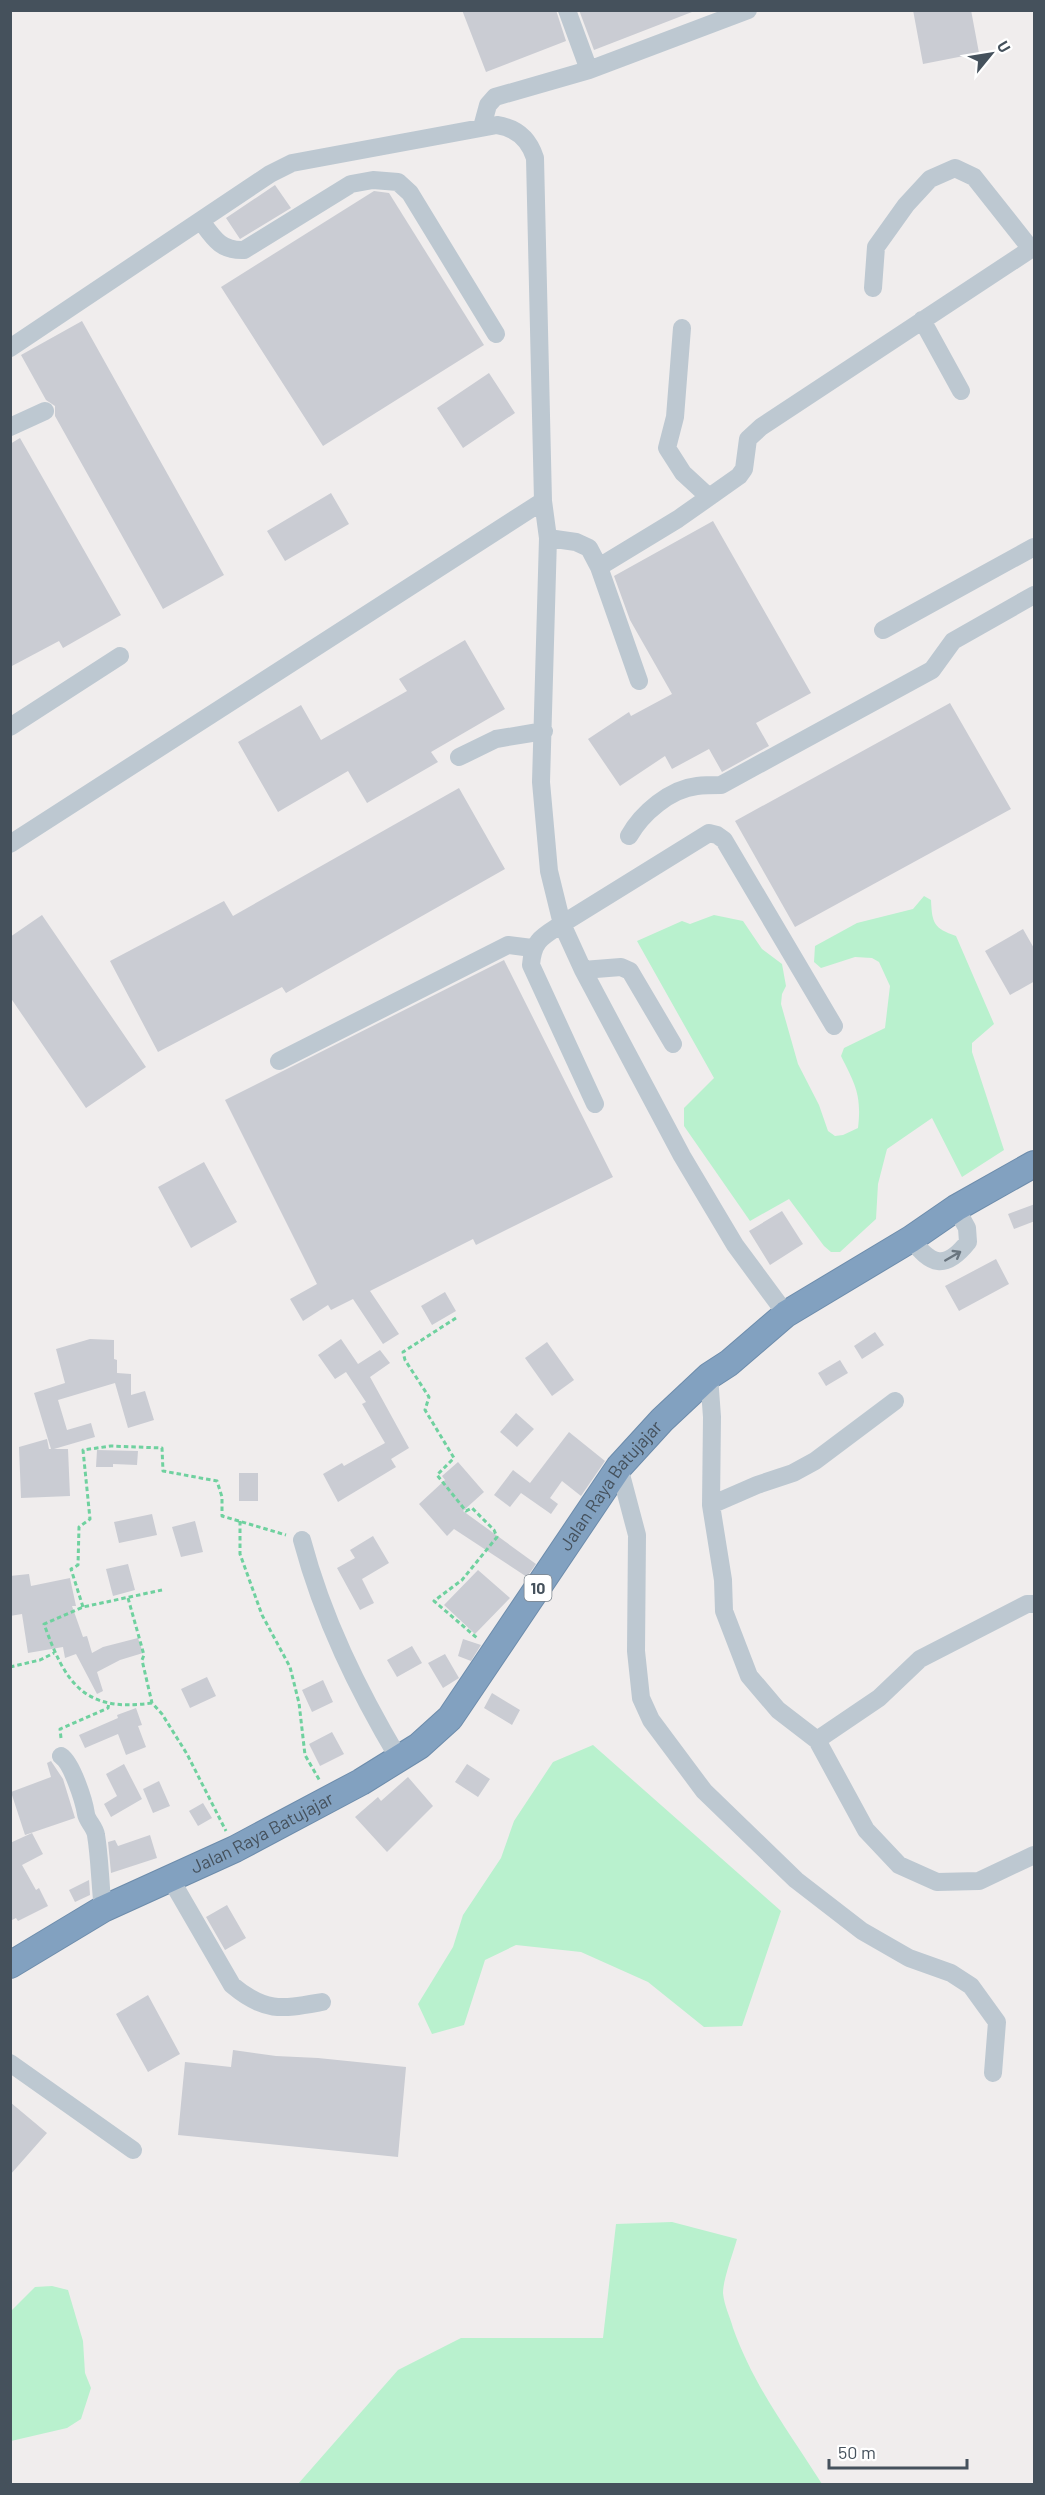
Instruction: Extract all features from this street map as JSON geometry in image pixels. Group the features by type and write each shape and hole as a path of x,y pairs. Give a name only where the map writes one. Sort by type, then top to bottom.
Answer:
{"highway":[{"name":"Jalan Raya Batujajar","path":"10,1965 103,1909 235,1848 399,1760 419,1746 450,1718 619,1467 662,1420 710,1376 729,1363 786,1314 911,1239 956,1208 1035,1164"}],"street":[{"path":"567,10 589,70"},
{"path":"482,127 488,105 495,97 589,70 748,10"},
{"path":"10,348 270,174 292,163 482,127 509,127 526,140 535,158 543,501 548,538 541,782 549,871 562,924 583,970 682,1156 735,1245 786,1314"},
{"path":"599,567 678,519 739,476 744,469 748,439 761,427 1033,248 974,177 955,168 930,179 906,205 876,247 873,288"},
{"path":"201,221 214,238 230,251 244,250 351,184 373,180 398,182 410,194 496,334"},
{"path":"922,320 961,391"},
{"path":"682,328 675,417 667,448 683,473 709,497"},
{"path":"10,427 45,411"},
{"path":"10,844 543,501"},
{"path":"548,538 582,543 589,548 599,567 639,681"},
{"path":"883,630 1035,548"},
{"path":"629,836 635,825 666,797 695,786 721,785 883,698 932,670 953,641 1035,595"},
{"path":"10,727 120,656"},
{"path":"459,756 496,739 544,731"},
{"path":"596,1104 531,965 532,948 544,935 709,833 724,840 834,1026"},
{"path":"279,1061 508,945 532,948"},
{"path":"583,970 621,967 630,971 673,1044"},
{"path":"911,1239 921,1253 932,1261 942,1262 960,1252 968,1242 967,1228 956,1208"},
{"path":"710,1376 711,1505 723,1580 724,1611 749,1676 778,1710 817,1740 866,1830 899,1864 938,1882 979,1881 1035,1855"},
{"path":"711,1505 793,1473 815,1461 895,1401"},
{"path":"619,1467 637,1535 636,1651 641,1698 651,1720 704,1791 796,1880 862,1931 909,1958 951,1973 971,1986 997,2022 993,2073"},
{"path":"302,1540 320,1599 345,1660 399,1760"},
{"path":"817,1740 879,1698 920,1659 1027,1604 1035,1604"},
{"path":"61,1756 68,1760 87,1808 86,1814 96,1833 103,1909"},
{"path":"170,1878 232,1985 245,1997 270,2008 288,2008 322,2002"},
{"path":"10,2063 133,2150"}],"path":[{"path":"456,1318 403,1352 405,1360 429,1397 425,1410 454,1458 437,1475 466,1511 472,1508 494,1530 496,1537 462,1580 434,1601 478,1639"},
{"path":"82,1607 71,1569 78,1565 79,1527 90,1519 83,1450 111,1446 162,1448 163,1470 217,1481 222,1497 222,1515 302,1540"},
{"path":"240,1521 240,1554 249,1582 262,1615 290,1667 299,1703 304,1755 330,1798"},
{"path":"152,1703 136,1706 109,1702 94,1699 78,1689 65,1674 44,1624 82,1607 162,1590"},
{"path":"128,1598 144,1655 142,1660 152,1703 162,1714 187,1754 235,1848"},
{"path":"10,1667 40,1660 55,1653"},
{"path":"61,1756 60,1729 108,1708 109,1702"}],"green space":[{"path":"924,896 931,900 932,915 936,924 956,936 994,1024 972,1043 972,1052 1004,1150 962,1177 932,1118 887,1149 878,1184 876,1219 840,1252 831,1252 824,1246 789,1199 750,1221 684,1126 684,1108 714,1078 637,941 682,921 690,924 714,915 743,921 762,949 782,964 786,986 781,1004 798,1064 819,1105 828,1131 835,1136 843,1135 858,1128 859,1107 854,1082 841,1056 844,1048 885,1028 890,986 879,962 872,958 855,957 821,968 814,962 815,946 857,923 913,909"},
{"path":"593,1745 781,1911 742,2026 704,2027 648,1982 581,1952 516,1945 485,1960 464,2025 432,2034 418,2004 453,1947 463,1915 501,1858 514,1821 553,1762"},
{"path":"672,2222 737,2239 723,2287 733,2328 762,2390 822,2484 298,2484 398,2370 461,2338 603,2338 616,2224"},
{"path":"52,2286 68,2290 83,2341 85,2373 91,2388 81,2419 67,2428 11,2441 11,2311 35,2287"}],"building":[{"path":"462,10 556,10 566,41 486,72"},
{"path":"579,10 691,10 692,12 594,50"},
{"path":"913,10 971,10 979,53 923,64"},
{"path":"275,185 291,208 240,239 226,218"},
{"path":"374,191 389,193 484,345 323,446 221,287"},
{"path":"82,321 224,575 163,609 55,416 55,406 46,400 21,355"},
{"path":"489,373 515,413 463,448 437,408"},
{"path":"20,438 121,615 63,648 59,641 10,667 10,444"},
{"path":"331,493 349,524 285,561 267,531"},
{"path":"713,521 811,693 756,723 769,746 722,772 709,749 672,769 665,756 620,786 588,739 629,712 631,716 672,694 630,620 614,576"},
{"path":"465,640 505,709 431,752 438,762 367,803 348,771 278,812 238,742 301,705 321,740 407,691 399,679"},
{"path":"950,703 1011,809 795,927 735,821"},
{"path":"459,788 505,869 286,993 282,987 158,1052 110,961 224,901 233,916"},
{"path":"42,915 146,1067 86,1108 10,997 10,937"},
{"path":"1023,929 1035,950 1035,981 1010,995 985,951"},
{"path":"504,960 613,1177 476,1245 473,1239 370,1291 399,1334 383,1344 353,1299 331,1310 328,1305 303,1321 290,1299 317,1284 225,1100"},
{"path":"204,1162 237,1222 191,1248 158,1187"},
{"path":"1035,1204 1035,1221 1014,1229 1008,1214"},
{"path":"782,1211 803,1244 770,1265 749,1231"},
{"path":"996,1259 1009,1284 959,1311 945,1286"},
{"path":"445,1292 456,1311 432,1325 421,1306"},
{"path":"875,1332 884,1345 862,1359 854,1346"},
{"path":"90,1339 114,1340 117,1373 131,1374 131,1395 145,1391 154,1420 128,1428 115,1383 58,1400 67,1430 91,1423 95,1437 54,1449 68,1449 70,1496 21,1498 19,1447 47,1439 49,1449 51,1449 34,1393 65,1383 56,1349"},
{"path":"341,1339 358,1364 380,1350 390,1363 370,1377 409,1448 391,1459 396,1467 338,1502 323,1474 342,1463 344,1466 385,1443 362,1404 366,1402 346,1372 335,1379 318,1355"},
{"path":"547,1342 574,1380 552,1396 525,1358"},
{"path":"840,1360 848,1373 826,1386 818,1373"},
{"path":"516,1413 534,1429 517,1447 500,1432"},
{"path":"569,1432 605,1461 581,1496 562,1481 550,1498 558,1504 551,1514 521,1493 510,1507 494,1495 513,1470 530,1483"},
{"path":"97,1450 138,1451 137,1465 113,1464 113,1467 96,1467"},
{"path":"458,1462 484,1492 463,1511 536,1564 527,1577 454,1529 447,1536 419,1504 445,1480 442,1476"},
{"path":"239,1473 258,1473 258,1501 239,1501"},
{"path":"152,1514 157,1535 119,1543 114,1522"},
{"path":"195,1521 203,1552 181,1557 172,1527"},
{"path":"373,1536 389,1563 362,1579 374,1603 360,1610 337,1568 355,1558 350,1550"},
{"path":"128,1564 135,1590 113,1596 106,1569"},
{"path":"478,1570 510,1598 475,1634 444,1605"},
{"path":"29,1574 31,1586 70,1578 76,1606 72,1606 83,1637 87,1636 92,1653 103,1647 138,1638 143,1653 120,1660 97,1672 103,1691 97,1694 76,1654 65,1658 63,1647 28,1653 22,1614 10,1616 10,1576"},
{"path":"463,1639 481,1645 471,1661 458,1656"},
{"path":"412,1646 422,1663 397,1677 387,1660"},
{"path":"445,1654 459,1678 443,1688 428,1663"},
{"path":"207,1677 216,1696 190,1708 181,1689"},
{"path":"323,1680 333,1702 312,1712 302,1690"},
{"path":"492,1693 520,1710 512,1725 484,1708"},
{"path":"136,1708 142,1725 138,1726 146,1747 126,1755 118,1734 85,1748 79,1735 118,1718 117,1715"},
{"path":"332,1732 344,1754 320,1766 309,1744"},
{"path":"51,1761 63,1779 75,1818 25,1835 11,1792 51,1777 47,1763"},
{"path":"124,1764 142,1799 111,1817 104,1804 117,1796 106,1774"},
{"path":"467,1764 490,1779 478,1797 455,1782"},
{"path":"408,1777 433,1806 387,1852 355,1817 378,1797 381,1801"},
{"path":"159,1781 170,1806 153,1813 143,1789"},
{"path":"203,1803 212,1818 198,1826 189,1811"},
{"path":"32,1833 43,1854 22,1865 36,1890 39,1888 48,1906 18,1921 16,1918 10,1921 10,1843"},
{"path":"150,1835 157,1858 111,1873 108,1842 115,1840 118,1846"},
{"path":"89,1880 90,1895 75,1902 69,1890"},
{"path":"227,1905 246,1938 225,1950 206,1917"},
{"path":"148,1995 180,2054 148,2072 116,2014"},
{"path":"233,2050 406,2067 398,2157 178,2135 185,2062 231,2067"},
{"path":"10,2102 47,2133 10,2175"}]}
